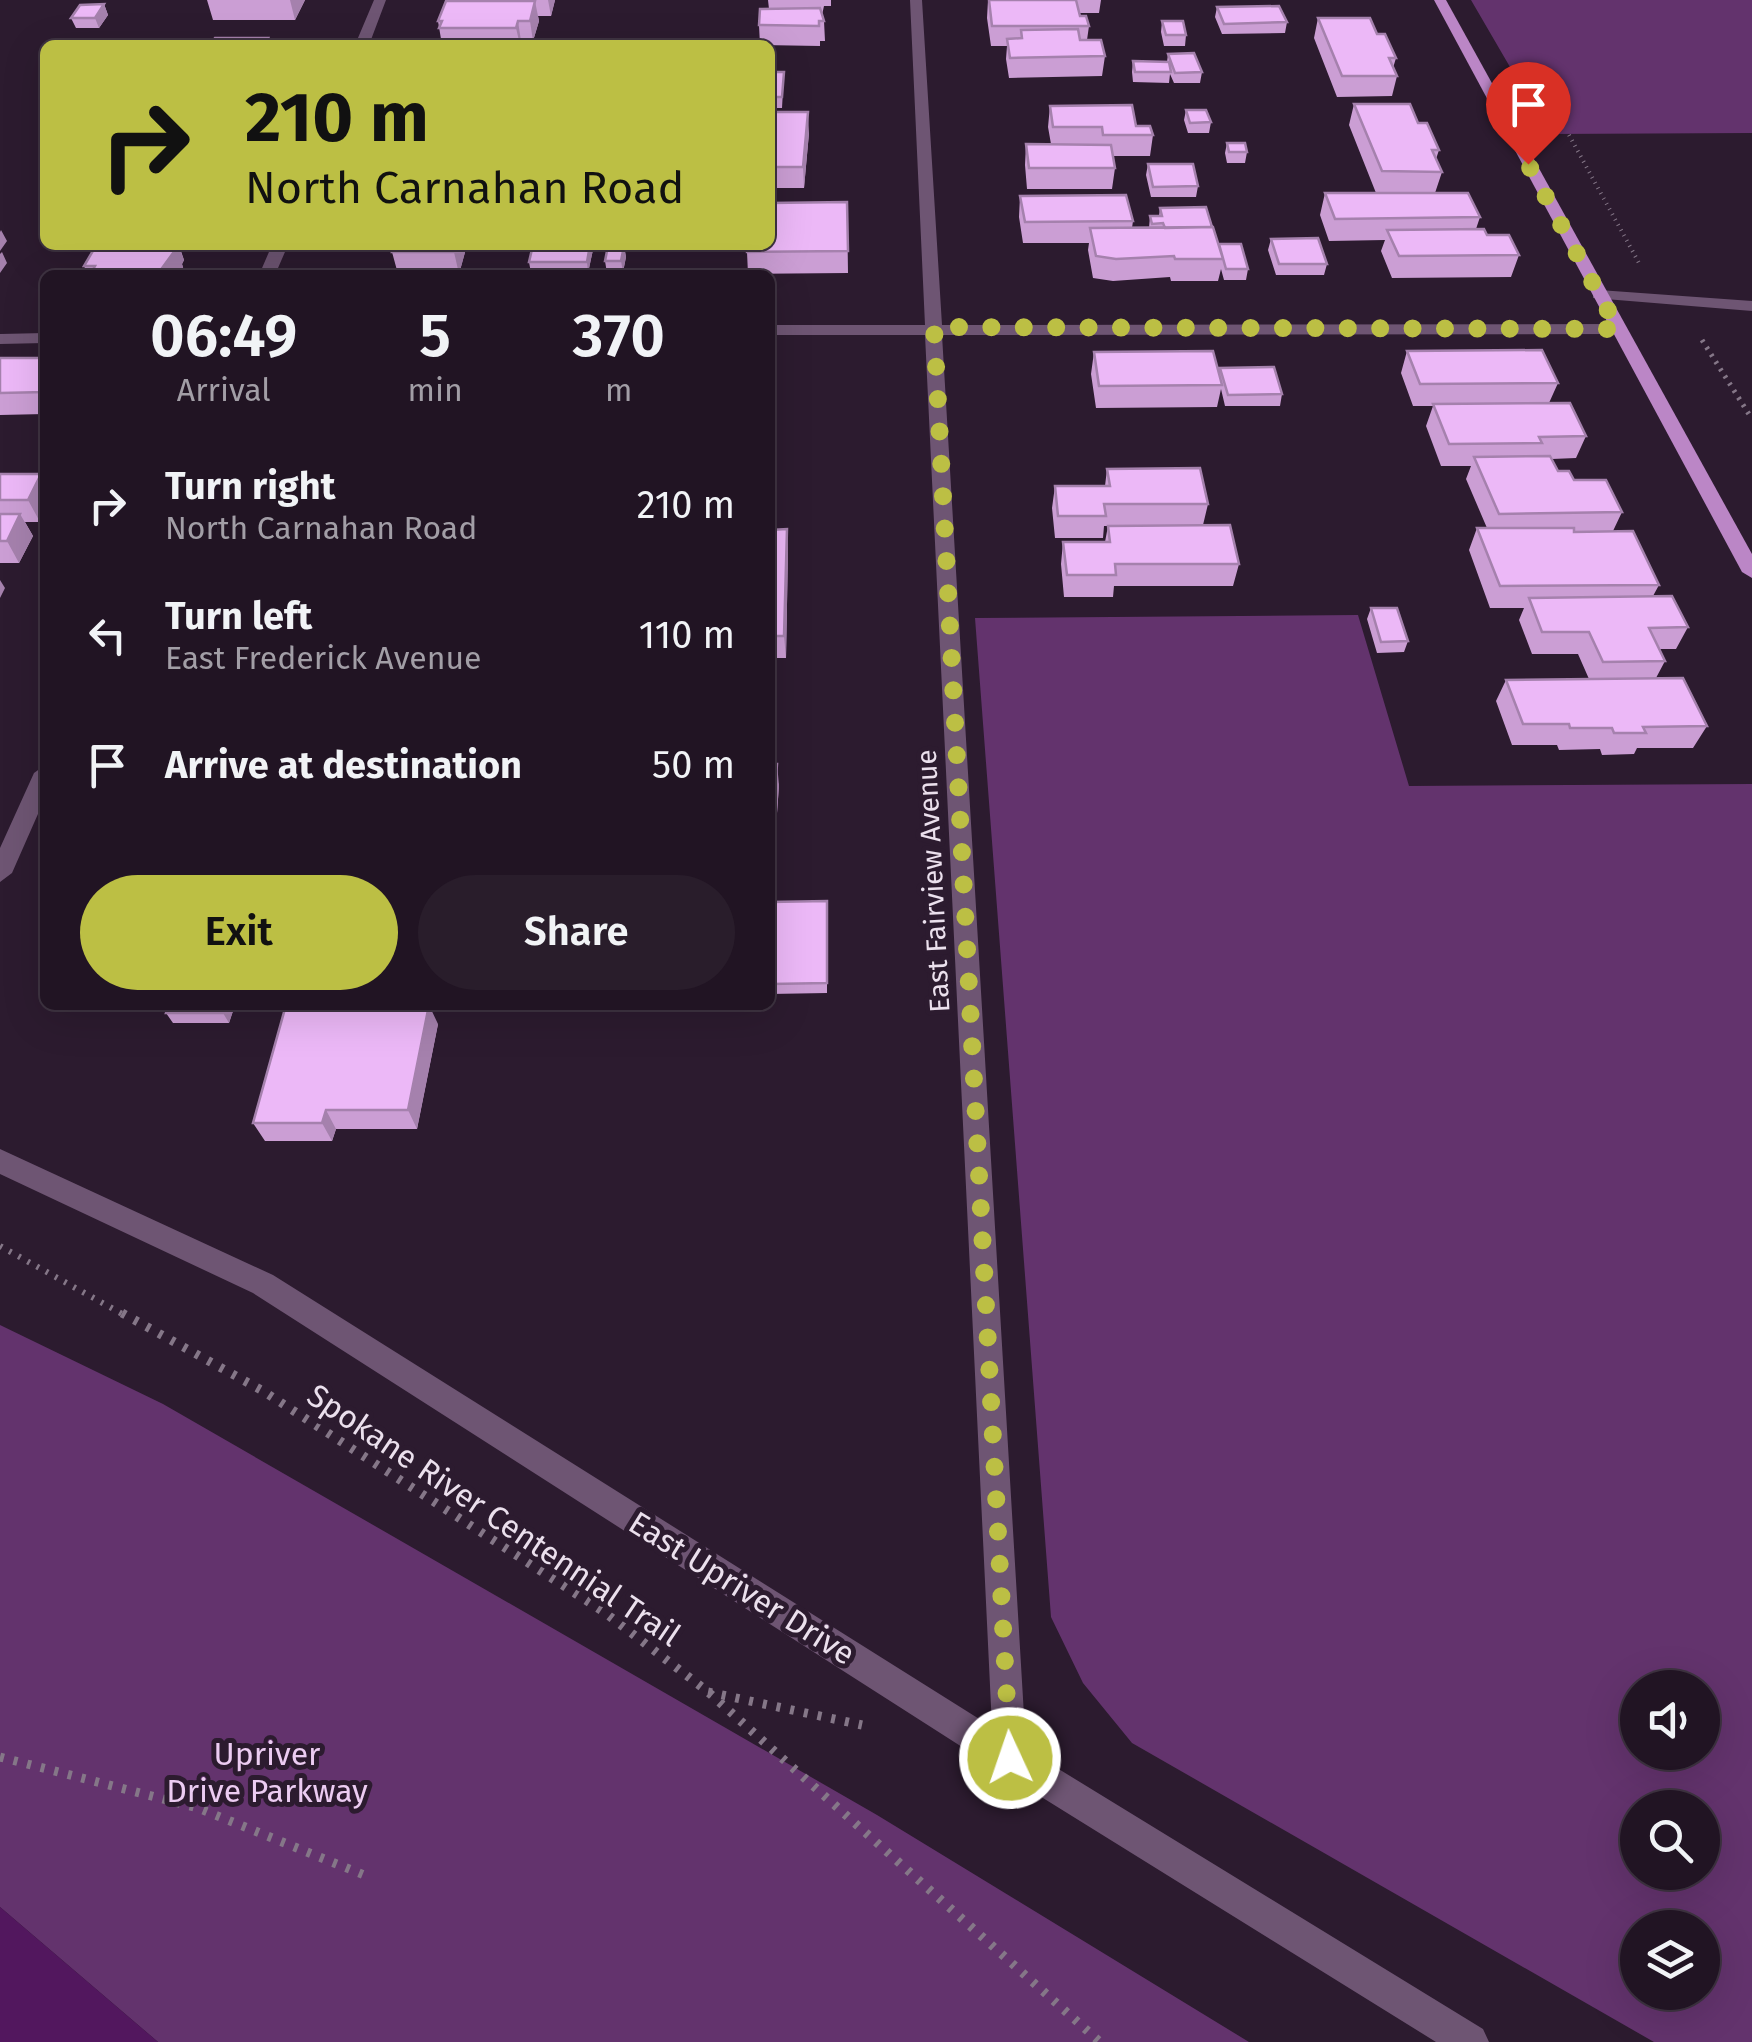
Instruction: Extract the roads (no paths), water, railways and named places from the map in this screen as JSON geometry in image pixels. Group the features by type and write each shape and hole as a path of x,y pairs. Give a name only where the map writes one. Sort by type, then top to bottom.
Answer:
{"main road":[{"path":"1440,0 1752,572"}],"street":[{"path":"364,40 380,0"},
{"name":"East Fairview Avenue","path":"916,0 1010,1758"},
{"path":"1599,295 1752,306"},
{"path":"775,330 1618,329"},
{"path":"0,338 40,338"},
{"path":"0,873 40,784"},
{"name":"East Upriver Drive","path":"0,1161 263,1284 1010,1758 1470,2042"}],"park label":[{"name":"Upriver Drive Parkway","path":"267,1772"}]}
